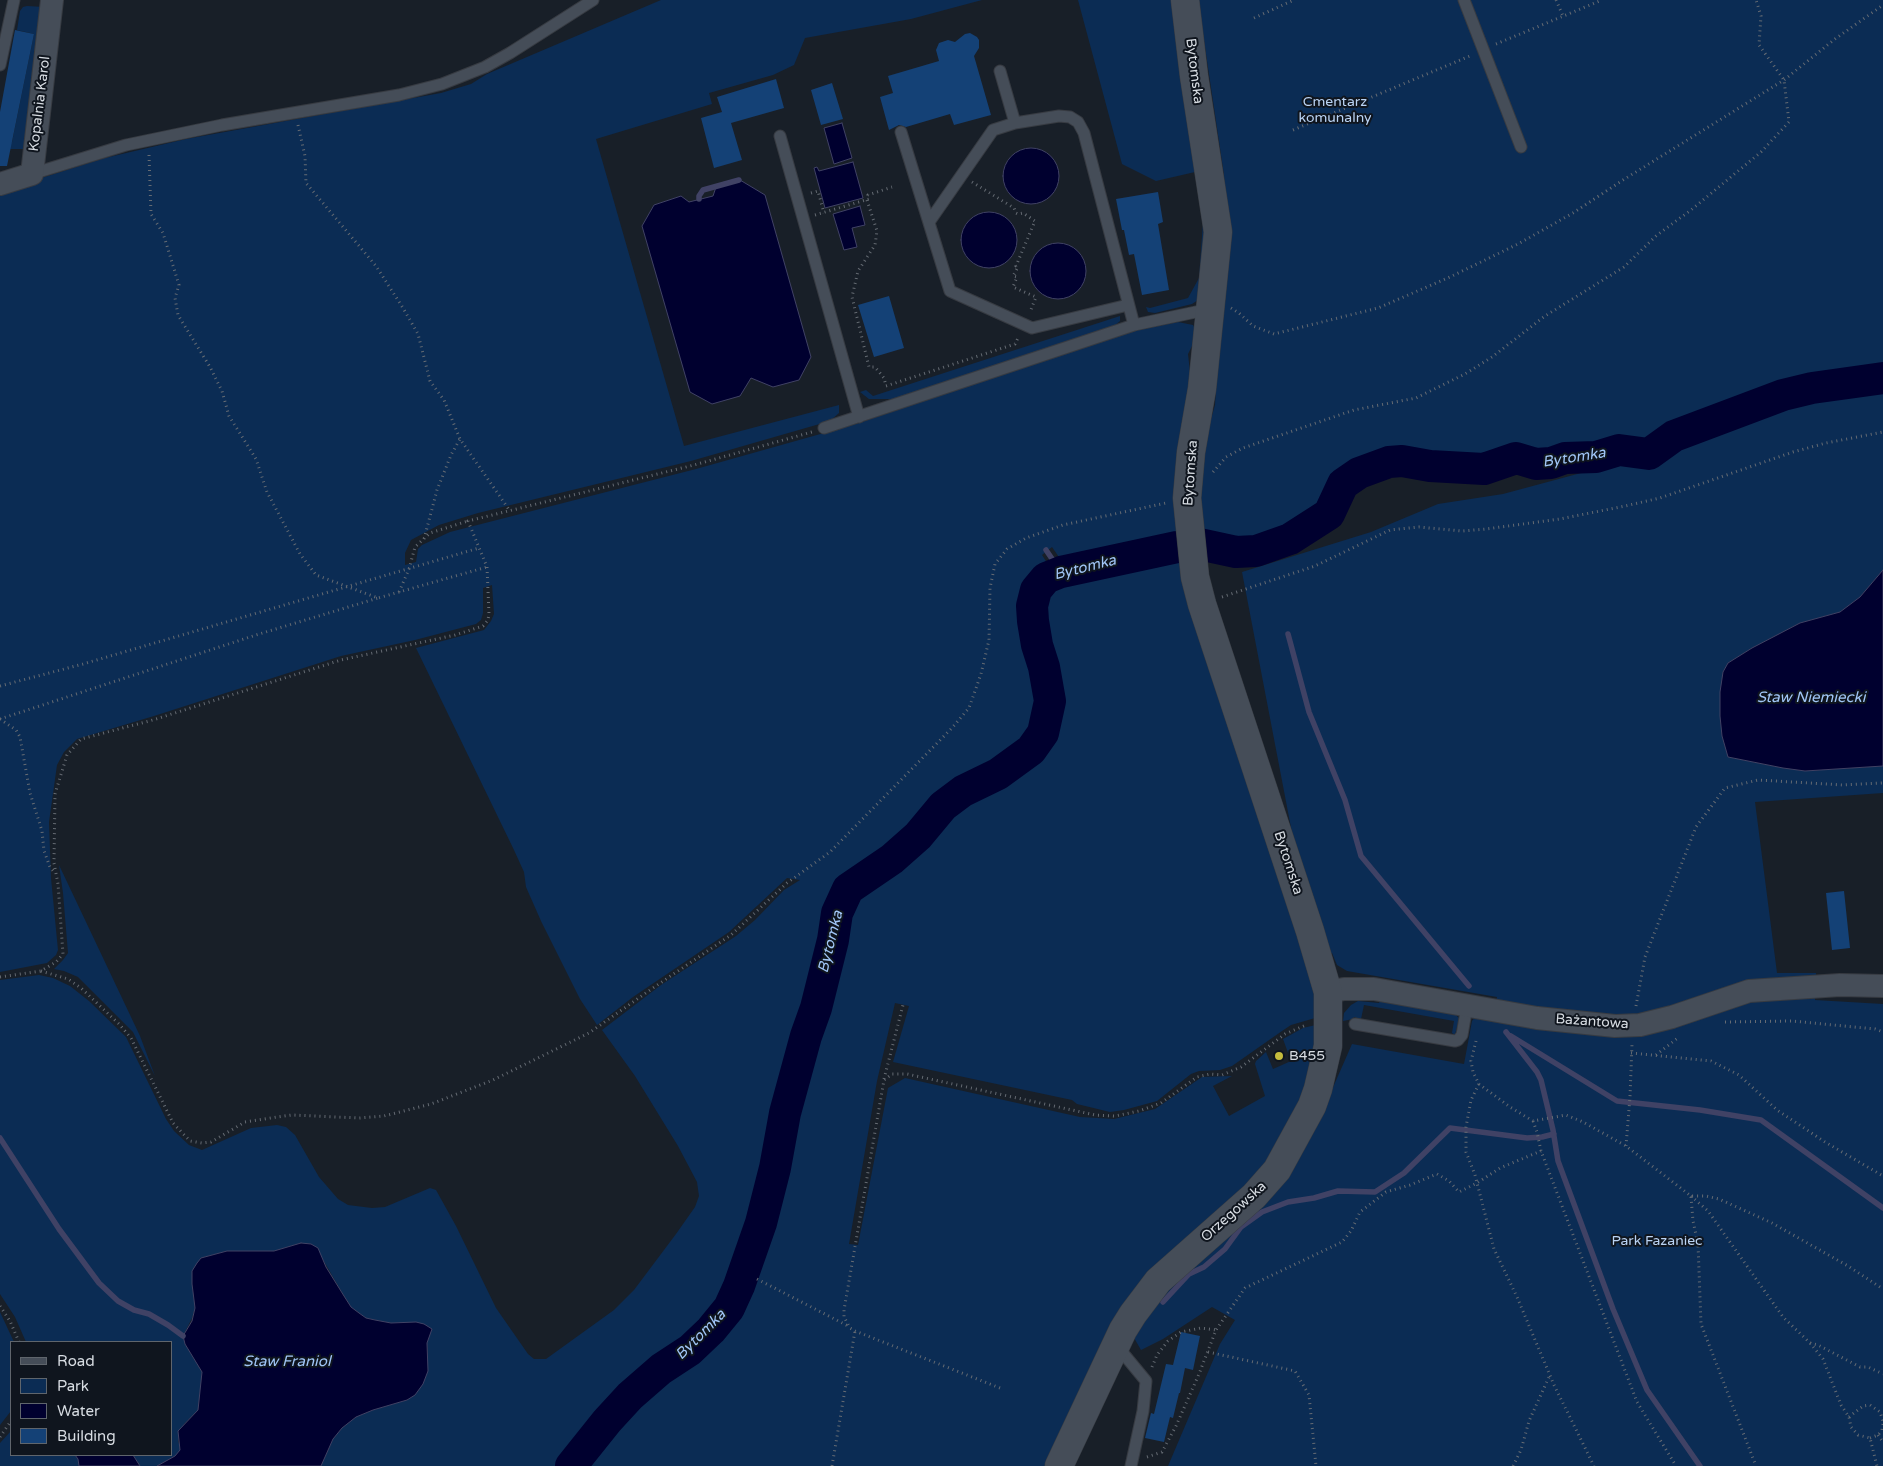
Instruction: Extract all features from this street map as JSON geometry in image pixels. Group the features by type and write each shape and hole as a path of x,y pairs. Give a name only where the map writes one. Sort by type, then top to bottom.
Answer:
{"street":[{"name":"Kopalnia Karol","path":"32,174 52,0"},
{"name":"Bytomska","path":"1185,0 1194,76 1218,232 1202,389 1191,452 1187,498 1195,577 1202,604 1310,931"},
{"path":"0,184 32,174"},
{"name":"Orzegowska","path":"1058,1466 1116,1344 1133,1314 1158,1281 1254,1196 1278,1170 1300,1130 1318,1089 1328,1046 1328,992 1310,931"},
{"name":"Bażantowa","path":"1328,992 1344,989 1374,989 1537,1018 1615,1026 1632,1025 1672,1017 1749,991 1840,985 1883,986"}],"lane":[{"path":"0,65 14,0"},
{"path":"32,174 84,157 222,125 422,90 464,76 516,50 593,0"},
{"path":"1464,0 1521,147"},
{"path":"1000,71 1016,123"},
{"path":"929,222 993,130 1016,123 1059,116 1070,117 1078,122 1084,132 1134,325"},
{"path":"901,132 950,291 1032,328 1128,305"},
{"path":"780,136 859,417"},
{"path":"824,428 1134,325 1210,309"},
{"path":"1355,1024 1455,1041 1462,1035 1467,1006"},
{"path":"1116,1344 1146,1381 1143,1411 1132,1462"}],"path":[{"path":"1254,18 1294,0"},
{"path":"1556,0 1562,16"},
{"path":"1293,130 1602,0"},
{"path":"1211,474 1226,457 1243,448 1354,410 1416,398 1438,388 1492,357 1545,316 1624,267 1657,234 1691,210 1761,152 1789,122 1784,80 1759,45 1761,16 1756,0"},
{"path":"1210,309 1230,307 1239,312 1253,326 1274,334 1378,308 1450,277 1518,244 1566,217 1784,80 1835,38 1883,5"},
{"path":"295,112 305,156 306,183 376,266 403,308 418,334 430,381 444,400 460,439 511,511"},
{"path":"148,141 151,214 163,233 179,285 175,298 178,315 210,367 222,391 229,416 256,459 267,492 300,554 316,575 378,598"},
{"path":"970,180 1014,208 1016,213 1023,213 1035,221 1013,276 1017,277 1013,287 1036,297 1031,310"},
{"path":"892,187 868,195 869,199 867,200 877,231 875,245 858,271 852,297 869,367 875,367 884,378 886,386 1014,344 1019,335"},
{"path":"812,192 818,191 824,213"},
{"path":"819,214 867,200"},
{"path":"399,592 409,569 415,547 430,533 468,521 694,465 824,428"},
{"path":"1202,604 1314,566 1390,530 1420,527 1462,531 1486,529 1624,506 1660,498 1793,452 1826,443 1883,432"},
{"path":"424,539 437,490 451,455 460,439"},
{"path":"41,971 68,979 81,988 119,1024 131,1038 173,1123 190,1141 212,1142 245,1122 277,1117 309,1116 340,1118 384,1116 431,1104 493,1080 590,1032 731,936 787,883 830,852 952,728 969,708 982,674 989,640 990,588 995,564 1007,550 1026,538 1063,525 1187,498"},
{"path":"0,977 41,971 56,962 63,954 54,863 55,794 67,755 82,739 153,720 341,660 483,626 488,620 489,614 487,567 468,521"},
{"path":"0,686 83,664 479,548"},
{"path":"0,719 256,635 487,567"},
{"path":"0,719 16,730 20,737 30,793 42,831 44,851 50,867 56,874"},
{"path":"1626,1146 1630,1097 1632,1025 1645,956 1696,827 1725,788 1758,780 1842,785 1883,783"},
{"path":"850,1328 844,1317 844,1310 882,1085 903,1005"},
{"path":"882,1085 884,1080 892,1074 907,1074 1095,1115 1115,1116 1139,1111 1161,1103 1196,1077 1227,1073 1241,1067 1277,1039 1294,1029 1328,1020"},
{"path":"1721,1022 1792,1021 1875,1028 1883,1032"},
{"path":"1478,1034 1471,1061 1478,1084 1510,1108 1533,1121 1566,1115 1604,1132 1626,1146 1691,1196 1708,1212 1783,1317 1810,1344 1826,1366 1841,1406 1849,1417 1854,1432 1864,1438 1870,1438 1878,1435 1882,1430 1883,1422 1880,1412 1870,1405 1864,1406 1849,1417"},
{"path":"1656,1056 1679,1037 1687,1034"},
{"path":"1631,1053 1711,1061 1739,1075 1776,1110 1824,1142 1883,1176"},
{"path":"1478,1084 1471,1100 1466,1127 1466,1152 1477,1184 1494,1248 1550,1376 1594,1466"},
{"path":"1533,1121 1538,1132 1541,1151 1637,1402 1676,1466"},
{"path":"1132,1462 1162,1452 1176,1426 1216,1330 1246,1288 1342,1242 1351,1231 1360,1212 1386,1192 1437,1174 1449,1181 1459,1192 1477,1184 1500,1168 1541,1151"},
{"path":"1691,1196 1706,1196 1719,1199 1772,1223 1848,1266 1883,1289"},
{"path":"1691,1196 1692,1216 1698,1244 1701,1324 1756,1466"},
{"path":"757,1279 855,1331 1000,1388"},
{"path":"0,1306 10,1321 19,1341"},
{"path":"1146,1381 1157,1355 1168,1341 1181,1332 1201,1328 1216,1330"},
{"path":"832,1466 855,1331"},
{"path":"1810,1344 1818,1345 1860,1367 1868,1367 1883,1374"},
{"path":"1208,1352 1295,1371 1308,1395 1316,1466"},
{"path":"1513,1466 1521,1450 1529,1422 1550,1376"},
{"path":"0,1437 10,1422"},
{"path":"1878,1435 1883,1442"},
{"path":"1870,1438 1877,1466"}],"green space":[{"path":"661,0 982,0 911,19 805,38 794,65 773,75 709,93 712,104 596,139 684,446 839,405 839,413 830,421 691,461 478,513 439,525 411,540 405,553 405,565 416,562 418,549 422,545 450,532 696,469 856,424 1122,333 1178,322 1193,325 1196,331 1196,338 1188,354 1191,381 1180,540 1157,546 1088,557 1071,562 1061,560 1052,547 1042,555 1051,569 1039,575 1029,590 1024,605 1033,657 1041,679 1044,705 1031,741 1025,749 1006,762 950,794 917,831 893,851 865,873 844,882 832,891 824,905 824,912 830,922 832,932 814,1005 803,1035 782,1113 758,1225 738,1283 727,1306 712,1325 691,1346 661,1366 628,1394 603,1421 568,1466 321,1466 333,1439 342,1428 356,1417 407,1400 428,1357 427,1343 429,1334 424,1324 391,1323 366,1318 351,1307 322,1258 301,1243 274,1251 227,1251 201,1258 192,1284 195,1308 183,1336 185,1344 202,1372 198,1410 184,1424 178,1441 181,1450 175,1456 157,1466 140,1466 134,1456 172,1456 172,1341 26,1341 15,1317 0,1294 0,980 39,975 53,978 70,986 89,1001 126,1037 166,1119 174,1131 189,1145 202,1150 251,1128 277,1125 286,1127 295,1135 319,1177 338,1199 348,1205 372,1208 385,1207 430,1188 436,1190 456,1226 496,1308 528,1354 534,1359 546,1359 614,1310 634,1290 695,1207 699,1196 697,1182 678,1146 635,1076 602,1030 661,985 736,936 755,920 784,890 800,880 787,878 729,932 633,997 597,1025 580,999 541,921 526,887 524,872 514,850 416,648 484,630 494,614 492,585 483,588 483,613 481,620 476,624 341,656 77,739 64,752 57,765 49,822 51,878 58,950 56,955 47,963 0,972 0,191 105,158 186,139 441,93 471,84 487,74"},
{"path":"1078,0 1175,0 1210,207 1198,300 1192,304 1155,313 1148,312 1146,307 1150,308 1188,298 1199,278 1203,222 1195,172 1156,181 1122,164"},
{"name":"Cmentarz komunalny","path":"1198,0 1883,0 1883,371 1810,381 1782,389 1680,427 1646,450 1624,445 1597,452 1576,450 1550,458 1537,459 1528,453 1513,454 1486,463 1475,464 1406,454 1369,461 1354,470 1333,488 1322,512 1293,532 1272,542 1236,547 1212,538 1200,538 1197,514 1205,440 1215,405 1226,237 1224,175"},
{"path":"23,7 44,7 29,149 5,149 12,142 34,34 17,30 20,11"},
{"path":"1120,316 1120,321 1113,327 895,399 869,399 860,392 866,390 873,396"},
{"name":"Park Fazaniec","path":"1883,389 1883,570 1860,597 1840,612 1800,623 1728,663 1723,672 1720,692 1720,716 1722,736 1728,757 1805,771 1883,766 1883,793 1755,802 1777,973 1816,973 1815,1000 1883,1004 1883,1466 1168,1466 1220,1344 1235,1320 1212,1307 1163,1339 1141,1350 1133,1336 1182,1271 1313,1133 1352,1044 1464,1064 1472,1021 1476,1016 1496,1003 1497,997 1347,971 1337,965 1332,953 1327,955 1293,838 1242,572 1371,532 1438,504 1503,494 1683,443 1760,414 1803,403"},
{"path":"1182,552 1232,726 1322,1016 1291,1025 1232,1066 1220,1070 1199,1071 1191,1074 1157,1101 1110,1112 1077,1104 1072,1100 893,1062 909,1006 895,1003 877,1081 849,1244 858,1245 888,1088 905,1078 1080,1117 1114,1119 1155,1109 1202,1077 1232,1076 1213,1086 1229,1116 1265,1096 1255,1064 1256,1061 1266,1052 1273,1069 1291,1061 1283,1039 1303,1028 1324,1023 1290,1142 1187,1249 1055,1466 574,1466 604,1428 630,1400 663,1371 689,1354 729,1312 765,1226 789,1114 808,1043 828,978 844,915 855,893 890,871 923,845 955,808 992,790 1018,773 1030,763 1049,740 1057,719 1051,660 1042,620 1042,601 1046,592 1051,586 1065,579 1107,572 1144,560"},
{"path":"59,865 140,1036 155,1076 133,1032 78,977 54,969 68,953"},
{"path":"1380,998 1452,1011 1459,1018 1455,1035 1452,1033 1454,1021 1364,1005 1361,1019 1354,1017 1353,1019 1343,1021 1344,1013 1351,1005 1358,1001 1379,1003"},
{"path":"0,1312 14,1341 10,1341 10,1412 0,1425"},
{"path":"10,1432 10,1456 76,1456 79,1466 0,1466 0,1443"}],"water":[{"path":"842,123 852,158 834,164 824,128"},
{"path":"1031,148 1042,150 1051,156 1057,165 1059,176 1057,187 1051,196 1042,202 1031,204 1020,202 1011,196 1005,187 1003,176 1005,165 1011,156 1020,150"},
{"path":"853,162 863,198 825,208 814,168 817,167 819,171"},
{"path":"740,180 765,195 811,357 799,380 773,387 751,378 740,396 712,404 690,392 642,226 654,205 681,196 689,202 713,196 716,187"},
{"path":"860,206 865,225 852,228 857,247 844,250 833,214"},
{"path":"989,212 1000,214 1009,220 1015,229 1017,240 1015,251 1009,260 1000,266 989,268 978,266 969,260 963,251 961,240 963,229 969,220 978,214"},
{"path":"1058,243 1069,245 1078,251 1084,260 1086,271 1084,282 1078,291 1069,297 1058,299 1047,297 1038,291 1032,282 1030,271 1032,260 1038,251 1047,245"},
{"name":"Staw Niemiecki","path":"1883,570 1883,766 1805,771 1728,757 1722,736 1720,692 1723,672 1728,663 1800,623 1840,612 1860,597"},
{"name":"Staw Franiol","path":"301,1243 311,1244 318,1248 326,1267 351,1307 366,1318 391,1323 416,1322 432,1329 427,1343 428,1371 423,1384 415,1395 407,1400 356,1417 342,1428 333,1439 321,1466 157,1466 175,1456 180,1450 178,1431 198,1410 202,1372 185,1344 183,1336 192,1321 195,1308 192,1271 197,1263 201,1258 227,1251 274,1251"},
{"path":"76,1456 134,1456 140,1466 79,1466"}],"building":[{"path":"15,30 34,34 7,166 0,166 0,112"},
{"path":"970,33 979,40 979,48 974,56 991,115 954,125 950,114 906,127 899,125 889,130 880,97 893,93 888,76 939,61 936,50 939,43 948,40 955,42 965,34"},
{"path":"776,79 784,108 731,123 742,160 714,168 701,118 722,112 717,97"},
{"path":"832,83 843,119 821,125 811,90"},
{"path":"1158,192 1163,222 1158,224 1169,290 1142,295 1134,254 1129,255 1116,199"},
{"path":"889,296 904,348 874,357 858,305"},
{"path":"1844,891 1850,948 1832,950 1826,893"},
{"path":"1181,1332 1200,1336 1193,1370 1185,1368 1173,1418 1170,1417 1164,1442 1145,1438 1151,1413 1154,1414 1166,1364 1173,1365"}],"waterway":[{"path":"699,199 703,190 739,180"},
{"name":"Bytomka","path":"1199,544 1236,552 1256,551 1290,539 1329,514 1343,484 1359,473 1389,462 1402,461 1430,466 1484,469 1516,458 1536,464 1551,463 1565,458 1596,457 1619,450 1649,454 1674,436 1783,395 1812,388 1883,378"},
{"name":"Bytomka","path":"571,1466 630,1396 661,1369 690,1350 711,1330 729,1308 739,1286 761,1223 775,1168 785,1113 806,1036 816,1008 833,940 837,913 848,889 892,859 918,836 943,806 963,791 998,774 1031,750 1043,733 1050,701 1033,621 1032,606 1036,590 1046,578 1061,572 1177,547"},
{"path":"1046,550 1061,572"},
{"path":"1288,634 1309,712 1345,800 1361,856 1469,986"},
{"path":"1506,1032 1541,1080 1558,1161 1613,1309 1647,1390 1700,1466"},
{"path":"1511,1036 1617,1101 1700,1110 1761,1120 1883,1208"},
{"path":"1163,1302 1189,1274 1204,1267 1225,1249 1241,1227 1262,1212 1288,1202 1314,1198 1338,1191 1375,1192 1404,1173 1450,1128 1527,1138 1554,1134"},
{"path":"0,1138 59,1229 99,1283 118,1301 134,1310 149,1314 183,1336"}],"place":[{"name":"B455","path":"1279,1056"}]}
